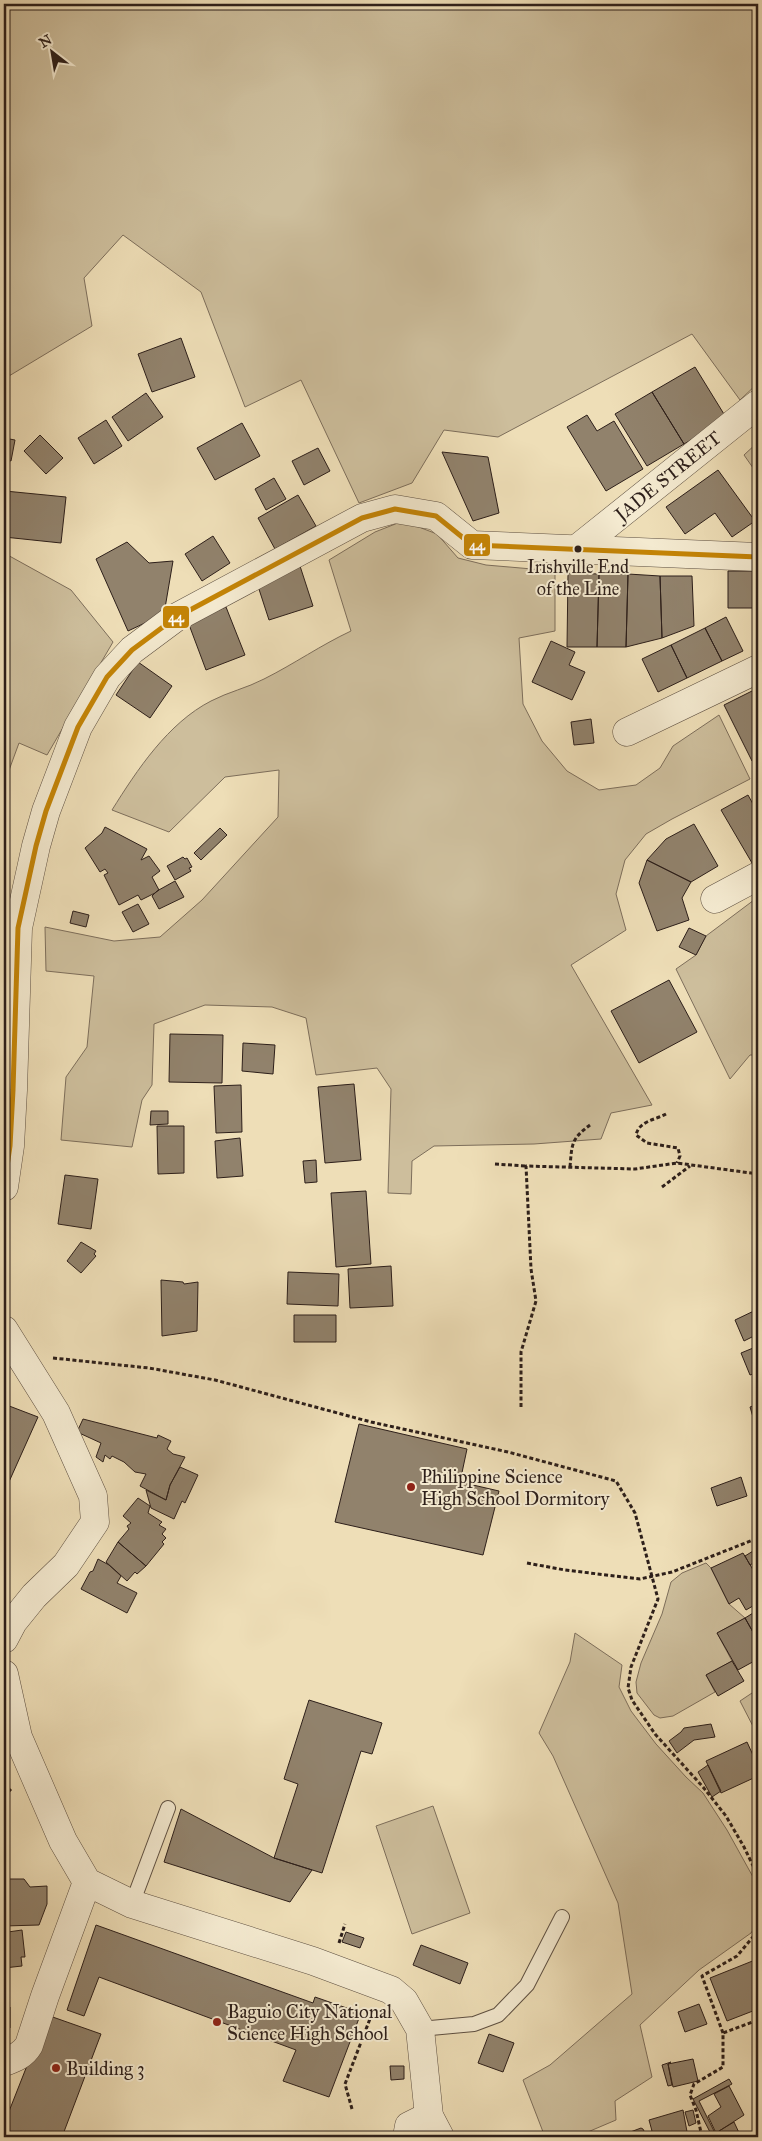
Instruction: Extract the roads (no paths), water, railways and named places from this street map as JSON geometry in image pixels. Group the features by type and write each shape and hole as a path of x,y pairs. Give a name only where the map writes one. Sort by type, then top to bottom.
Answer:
{"street":[{"name":"JADE STREET","path":"578,548 758,404"},
{"path":"4,1187 10,1146 13,1099 18,928 36,846 46,811 78,727 107,677 132,650 175,618 362,518 395,509 436,516 472,545 758,557"},
{"path":"627,732 758,669"},
{"path":"715,899 758,876"},
{"path":"4,1639 13,1622 34,1596 66,1565 95,1522 93,1496 56,1413 10,1340"},
{"path":"4,1674 18,1737 63,1841 87,1882 132,1904 313,1961 391,1990 404,2001 420,2029 435,2127 409,2126 408,2137"},
{"path":"4,2062 17,2058 30,2045 45,1996 87,1882"}],"lane":[{"path":"132,1904 168,1808"},
{"path":"420,2029 474,2024 498,2016 526,1986 562,1917"}],"place":[{"name":"Irishville End of the Line","path":"578,549"},
{"name":"Philippine Science High School Dormitory","path":"411,1487"},
{"name":"Baguio City National Science High School","path":"217,2022"},
{"name":"Building 3","path":"56,2068"}]}
